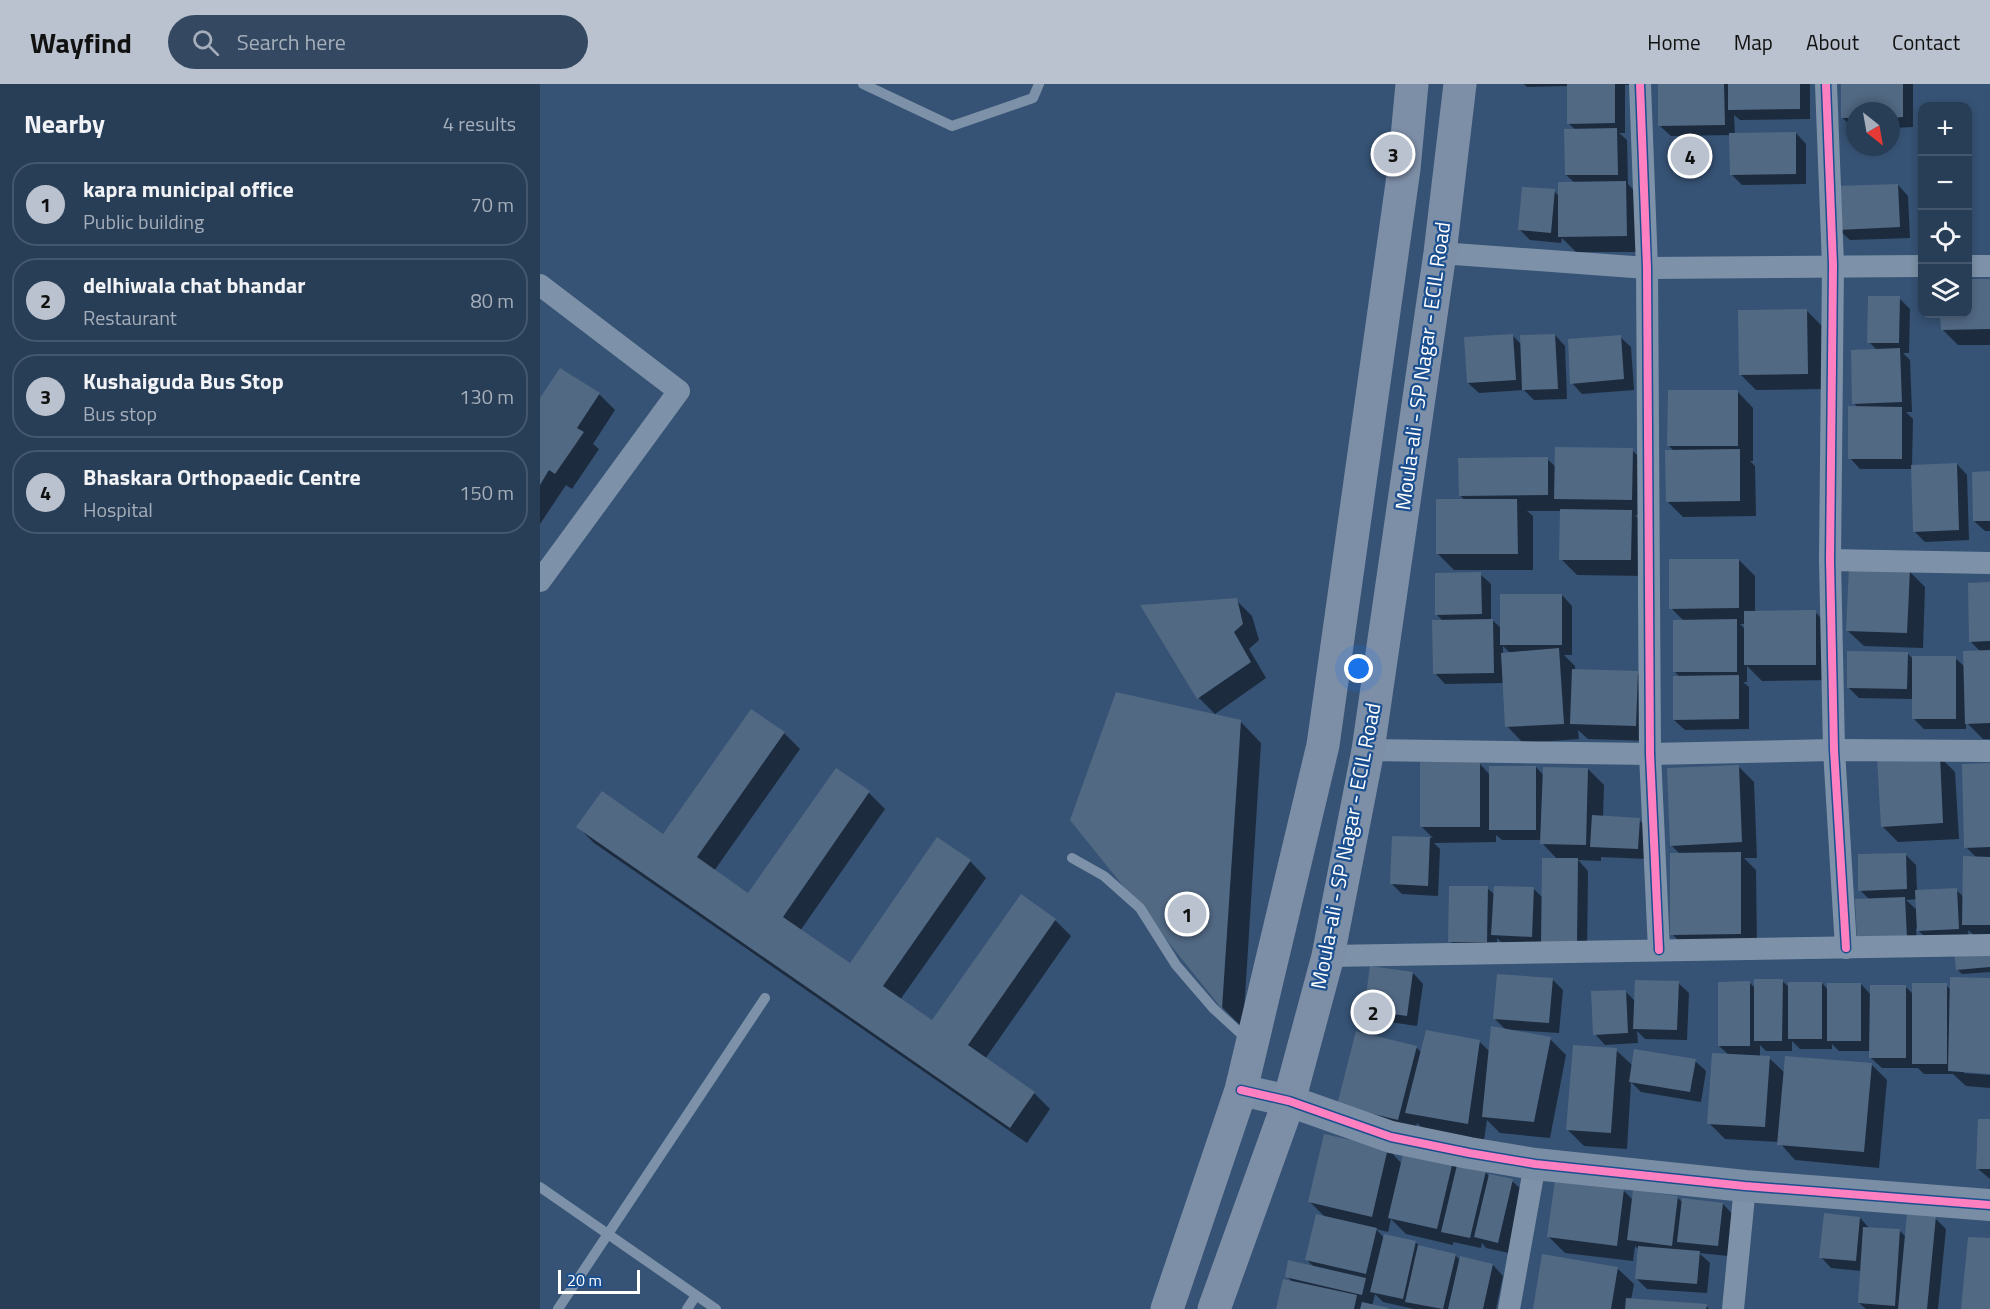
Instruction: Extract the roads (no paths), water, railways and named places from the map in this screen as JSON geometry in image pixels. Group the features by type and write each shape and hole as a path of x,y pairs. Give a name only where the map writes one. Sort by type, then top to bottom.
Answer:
{"main road":[{"name":"Moula-ali - SP Nagar - ECIL Road","path":"1167,1309 1241,1090 1323,745 1404,169 1412,84"},
{"name":"Moula-ali - SP Nagar - ECIL Road","path":"1214,1309 1289,1101 1328,956 1368,750 1440,253 1460,84"}],"street":[{"path":"1640,84 1647,268 1650,754 1659,950"},
{"path":"1826,84 1833,265 1830,560 1834,750 1846,948"},
{"path":"1440,253 1647,268 1918,266"},
{"path":"1972,266 1990,266"},
{"path":"540,285 679,391 541,579"},
{"path":"1830,560 1990,563"},
{"path":"1368,750 1650,754 1834,750 1990,751"},
{"path":"1328,956 1990,945"},
{"path":"1241,1090 1289,1101 1391,1137 1534,1164 1745,1186 1990,1205"},
{"path":"1509,1309 1534,1164"},
{"path":"1733,1309 1745,1186"}],"lane":[{"path":"863,84 952,126 1033,98 1039,84"},
{"path":"1072,858 1104,876 1140,908 1176,965 1213,1008 1252,1044"},
{"path":"558,1309 765,998"},
{"path":"540,1187 716,1309"},
{"path":"687,1309 696,1297"}],"place":[{"name":"Kushaiguda Bus Stop","path":"1393,154"},
{"name":"Bhaskara Orthopaedic Centre","path":"1690,156"},
{"name":"kapra municipal office","path":"1187,914"},
{"name":"delhiwala chat bhandar","path":"1373,1012"}]}
